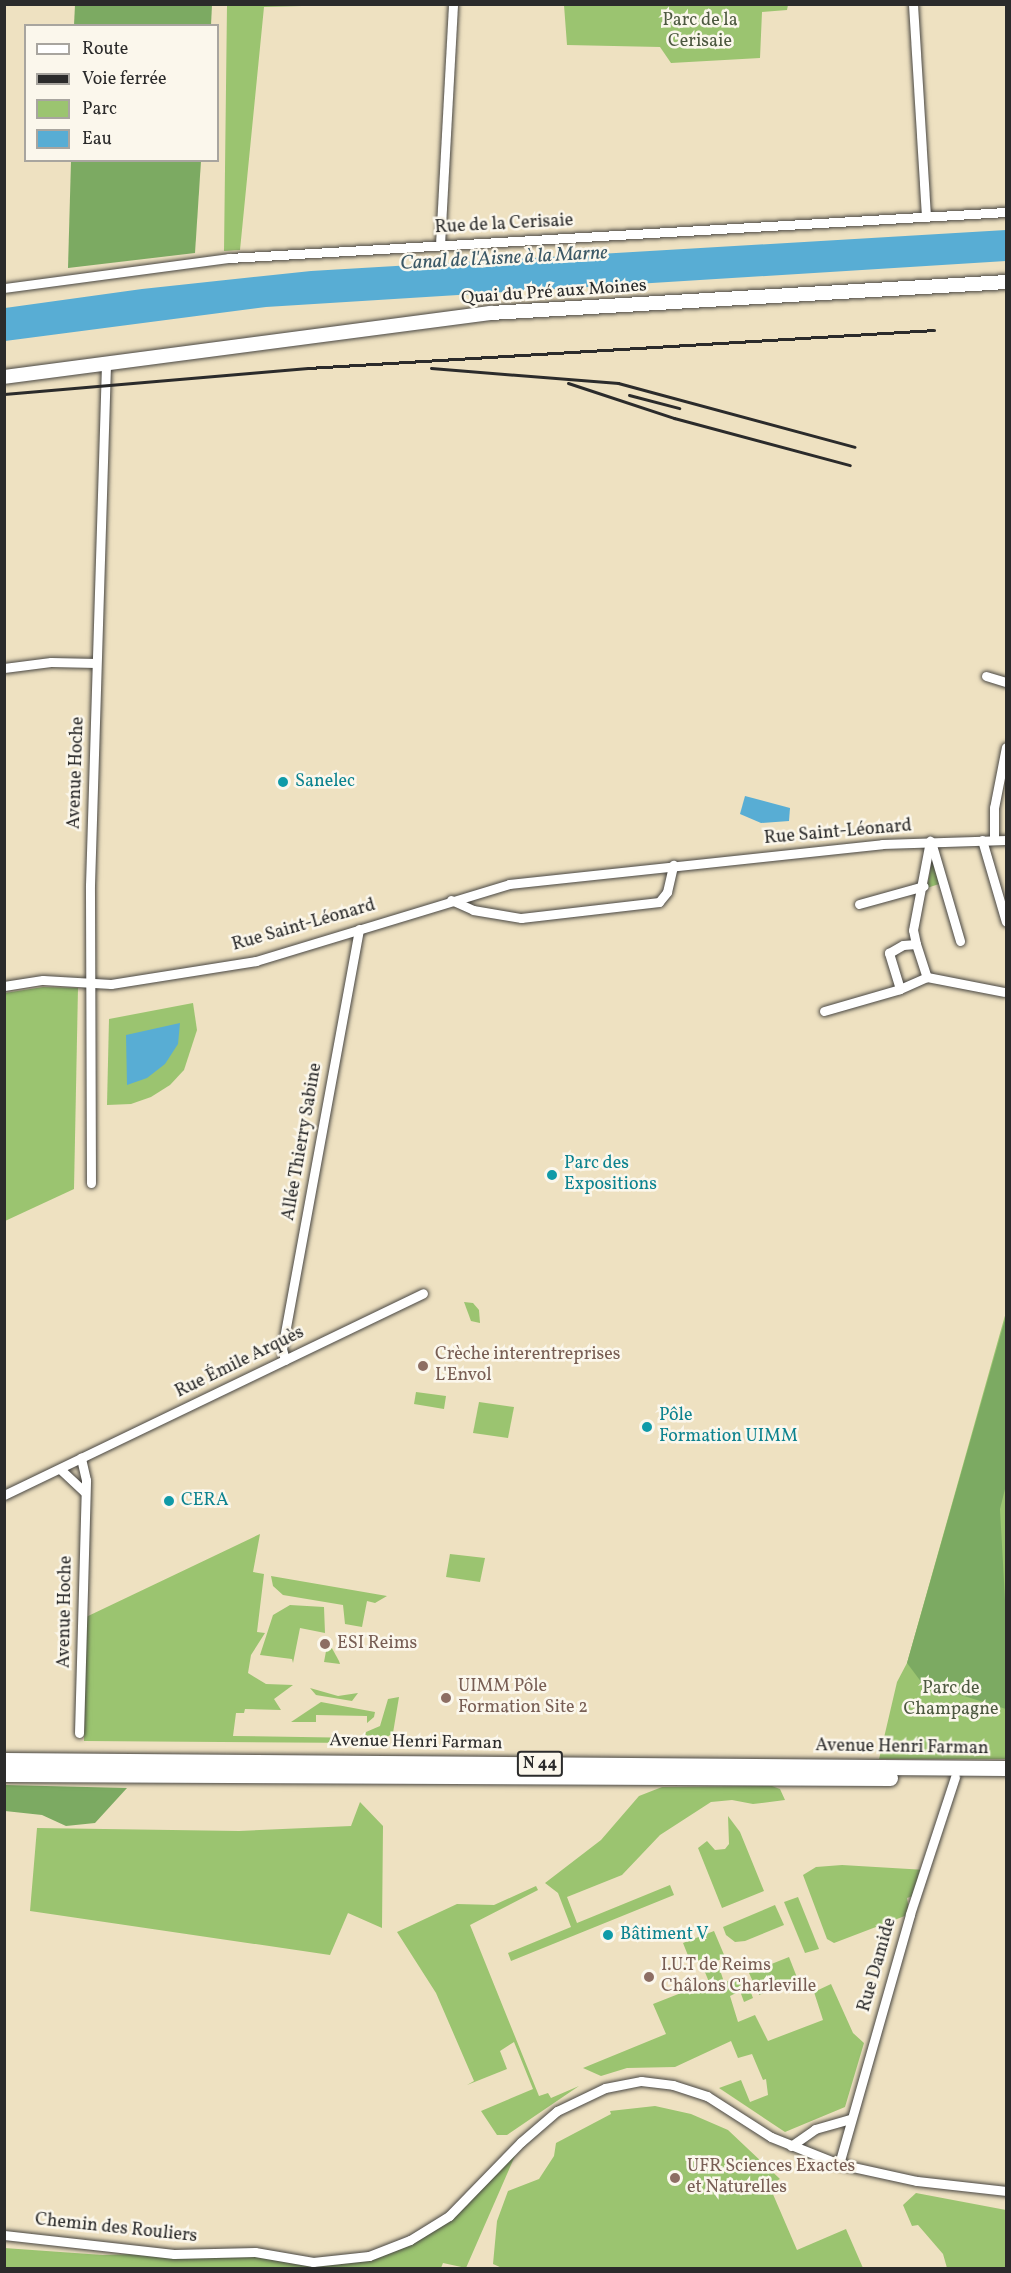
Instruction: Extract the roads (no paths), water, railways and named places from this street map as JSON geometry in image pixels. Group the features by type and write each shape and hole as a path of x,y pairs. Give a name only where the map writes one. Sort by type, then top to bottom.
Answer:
{"main road":[{"name":"Avenue Henri Farman","path":"4,1760 1006,1768"},
{"name":"Avenue Henri Farman","path":"4,1774 1006,1778"}],"street":[{"path":"440,245 453,4"},
{"path":"913,4 926,217"},
{"name":"Rue de la Cerisaie","path":"4,288 229,258 1006,212"},
{"name":"Quai du Pré aux Moines","path":"4,377 491,313 1006,282"},
{"name":"Avenue Hoche","path":"91,1183 93,985 90,885 106,364"},
{"path":"4,668 51,662 96,663"},
{"path":"986,676 1006,682"},
{"path":"994,840 994,808 1006,747"},
{"path":"982,840 1006,922"},
{"name":"Rue Saint-Léonard","path":"4,986 43,980 93,985 256,961 509,884 673,865 930,841 1006,840"},
{"path":"927,977 913,930 924,886 930,841"},
{"path":"930,841 960,941"},
{"path":"451,900 473,910 521,918 659,902 667,892 673,865"},
{"path":"859,904 924,886"},
{"name":"Allée Thierry Sabine","path":"285,1359 282,1349 359,929"},
{"path":"900,989 889,953 903,945 916,944"},
{"path":"824,1011 900,989 927,977 1004,992"},
{"name":"Rue Émile Arquès","path":"4,1495 423,1293"},
{"name":"Avenue Hoche","path":"79,1733 85,1492 81,1458"},
{"path":"60,1469 85,1492"},
{"name":"Rue Damide","path":"839,2164 955,1777"},
{"name":"Chemin des Rouliers","path":"4,2235 174,2254 241,2251 313,2262 369,2256 410,2240 449,2216 521,2142 557,2112 605,2088 641,2081 673,2085 715,2100 791,2146 839,2164 917,2181 1006,2191"},
{"path":"791,2146 815,2129 851,2119"}],"water":[{"path":"1006,230 1006,261 266,307 5,341 5,308 142,289 311,271"},
{"path":"745,796 790,808 789,821 761,823 740,814"},
{"path":"180,1023 178,1044 165,1064 147,1078 127,1085 126,1035"}],"railway":[{"path":"4,394 308,368 934,330"},
{"path":"431,368 618,383 855,447"},
{"path":"568,383 674,418 850,465"},
{"path":"629,395 679,408"}],"place":[{"name":"Sanelec","path":"283,782"},
{"name":"Parc des Expositions","path":"552,1175"},
{"name":"Crèche interentreprises L'Envol","path":"423,1366"},
{"name":"Pôle Formation UIMM","path":"647,1427"},
{"name":"CERA","path":"169,1501"},
{"name":"ESI Reims","path":"325,1644"},
{"name":"UIMM Pôle Formation Site 2","path":"446,1698"},
{"name":"Bâtiment V","path":"608,1935"},
{"name":"I.U.T de Reims Châlons Charleville","path":"649,1977"},
{"name":"UFR Sciences Exactes et Naturelles","path":"675,2178"}],"park label":[{"name":"Parc de la Cerisaie","path":"700,32"},
{"name":"Parc de Champagne","path":"951,1700"}],"water label":[{"name":"Canal de l'Aisne à la Marne","path":"504,259"}]}
